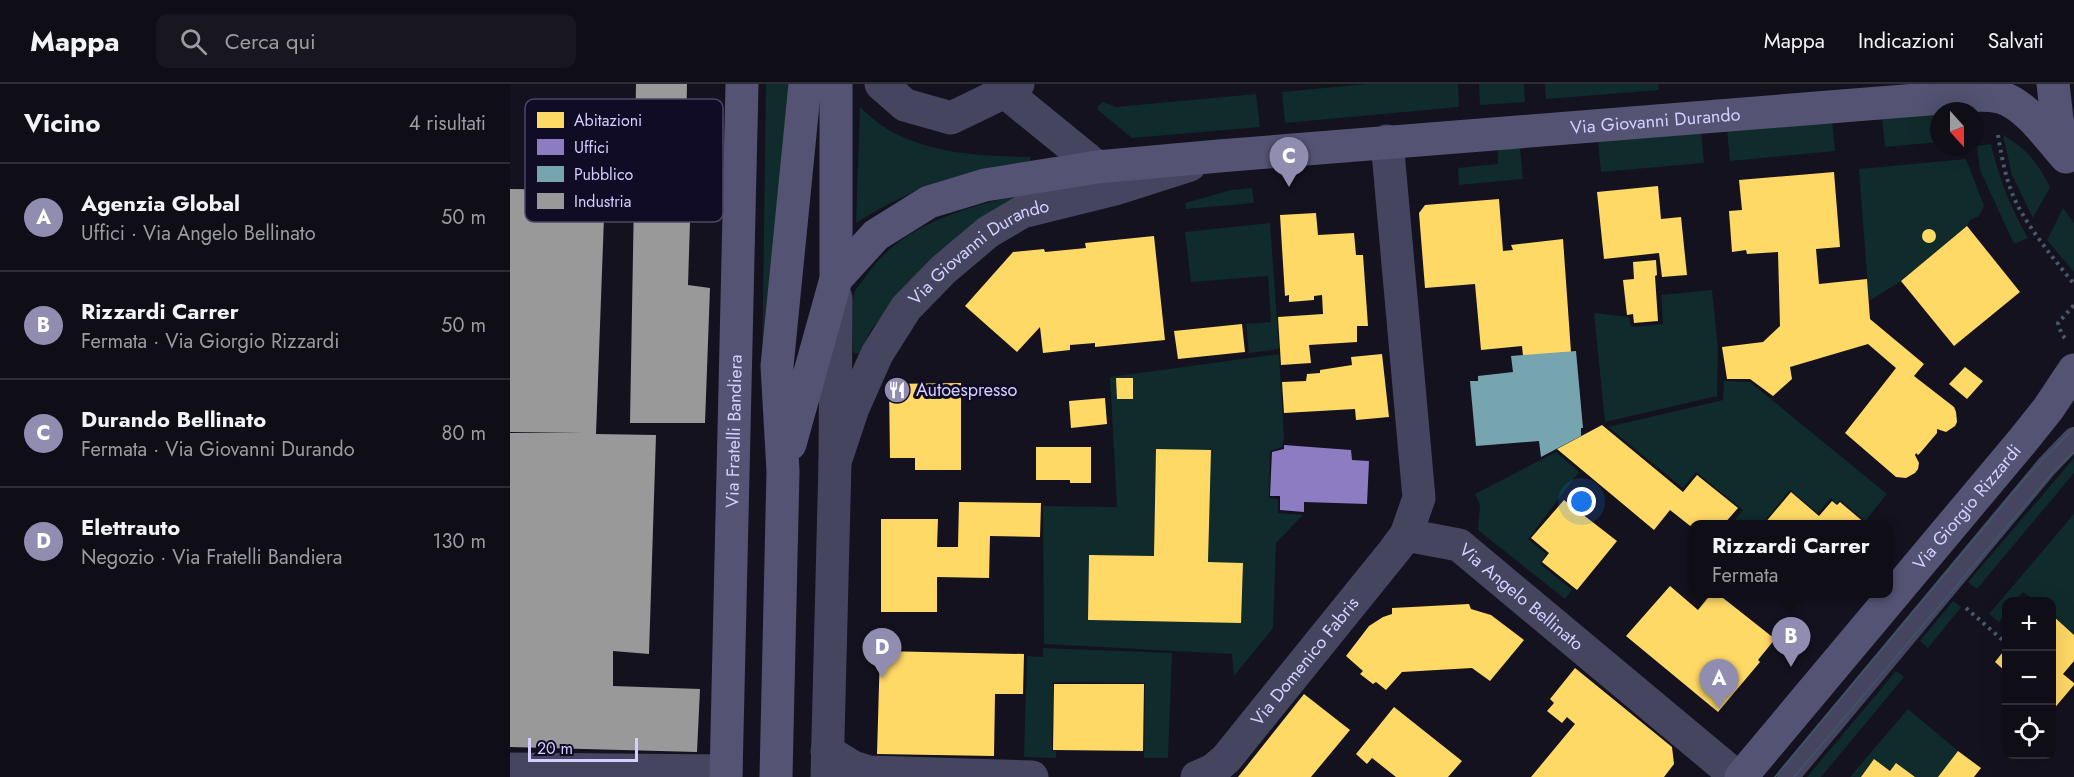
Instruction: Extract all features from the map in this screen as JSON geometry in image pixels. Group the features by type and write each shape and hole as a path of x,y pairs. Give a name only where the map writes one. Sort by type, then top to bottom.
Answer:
{"street":[{"name":"Via Fratelli Bandiera","path":"726,774 742,84"},
{"path":"776,777 783,471 777,366 805,84"},
{"path":"836,84 835,462 827,764 853,767 869,772 1032,777"},
{"path":"881,84 905,105 951,118 1007,87 1096,167"},
{"path":"2053,84 2057,119 2070,166"},
{"name":"Via Giovanni Durando","path":"836,279 876,235 929,202 985,185 1096,167 1388,141 1894,100 1982,95 2000,98 2014,105 2041,128 2070,166"},
{"path":"1388,141 1419,498 1406,535"},
{"name":"Via Giovanni Durando","path":"835,462 853,408 877,354 906,308 943,270 988,232 1022,212 1115,189 1219,156"},
{"path":"783,471 836,279"},
{"name":"Via Giorgio Rizzardi","path":"1893,595 2024,439 2074,370"},
{"name":"Via Domenico Fabris","path":"1197,777 1213,770 1226,759 1406,535"},
{"name":"Via Angelo Bellinato","path":"1406,535 1459,544 1737,777"},
{"name":"Via Giorgio Rizzardi","path":"1741,777 1891,598"},
{"path":"520,772 726,774"}],"lane":[{"name":"Via Giorgio Rizzardi","path":"1788,777 2047,466 2074,438"}],"path":[{"path":"1997,132 2002,158 2018,206 2037,237 2074,284"},
{"path":"2062,335 2058,322 2074,305"},
{"path":"1966,608 2002,639"}],"green space":[{"path":"766,84 790,84 762,375"},
{"path":"1367,84 1458,84 1459,107 1285,123 1282,92"},
{"path":"1479,84 1524,84 1525,102 1480,105"},
{"path":"1545,84 1658,84 1659,90 1546,99"},
{"path":"1256,94 1260,127 1132,138 1098,110 1098,106 1103,102 1116,107"},
{"path":"860,107 881,125 898,135 934,148 992,156 1030,157 1031,163 960,175 920,189 856,223"},
{"path":"1930,113 1930,143 1885,147 1882,117"},
{"path":"1832,120 1835,151 1730,161 1727,130"},
{"path":"1701,132 1704,163 1601,172 1598,141"},
{"path":"2003,135 2031,157 2050,187 2033,218 2012,175"},
{"path":"1991,144 2006,192 2028,238 2014,244 1980,170 1978,156 1984,156 1984,145"},
{"path":"1520,148 1523,179 1459,185 1458,168 1498,164 1498,150"},
{"path":"1966,159 1984,206 1979,216 1970,220 1967,226 1901,281 1869,301 1859,169"},
{"path":"1252,188 1254,203 1186,209 1185,203 1231,190"},
{"path":"1036,191 891,305 871,330 859,353 855,354 852,320 855,291 882,257 920,228 942,218 989,202"},
{"path":"2063,208 2074,223 2074,272 2047,240"},
{"path":"1270,223 1279,349 1249,353 1246,324 1271,322 1268,276 1191,282 1185,232"},
{"path":"1712,290 1718,349 1717,396 1605,422 1594,313 1629,317 1631,327 1663,324 1661,295"},
{"path":"1279,354 1284,438 1282,447 1270,451 1269,498 1278,499 1278,513 1303,515 1276,543 1273,628 1234,676 1232,654 1044,644 1043,506 1117,507 1110,377","holes":["1156,450 1210,451 1208,562 1243,564 1241,623 1088,620 1089,555 1154,556"]},
{"path":"1724,381 1750,382 1887,494 1866,520 1840,500 1837,504 1831,498 1818,513 1790,490 1765,520 1734,520 1743,510 1696,472 1683,488 1608,427 1723,400"},
{"path":"1556,452 1579,472 1528,539 1546,554 1540,564 1572,590 1565,599 1478,530 1480,505 1475,494"},
{"path":"2074,458 2074,473 1977,589 1968,582"},
{"path":"2074,514 2074,635 2056,619 2056,597 2030,597 2023,592 2019,597 2003,597"},
{"path":"2002,599 2002,618 1999,622 1989,614"},
{"path":"1953,601 1961,607 1928,648 1920,641"},
{"path":"1043,648 1172,653 1168,758 1144,758 1145,683 1053,682 1052,751 1056,751 1056,758 1024,757 1027,656 1043,657"},
{"path":"1896,671 1904,677 1821,777 1807,777"},
{"path":"1908,709 1958,751 1938,777 1915,777 1896,763 1890,771 1875,759 1861,777 1850,777"}],"building: Abitazioni":[{"path":"1834,172 1840,247 1816,249 1819,284 1867,279 1870,319 1924,364 1914,376 1954,407 1956,412 1955,426 1946,432 1937,429 1937,433 1921,452 1915,455 1919,463 1918,469 1906,478 1896,477 1845,433 1896,368 1868,344 1790,367 1792,379 1773,396 1750,379 1727,379 1722,347 1763,342 1780,326 1778,252 1747,254 1746,250 1732,252 1729,211 1742,210 1739,180"},
{"path":"1658,186 1661,219 1681,217 1687,275 1662,277 1659,253 1604,259 1597,192"},
{"path":"1499,199 1503,251 1513,250 1511,245 1563,239 1571,352 1523,356 1522,346 1481,350 1475,284 1425,288 1419,213 1425,205"},
{"path":"1316,213 1318,235 1354,233 1356,255 1363,255 1368,326 1357,326 1357,342 1309,345 1311,363 1281,365 1278,317 1323,314 1322,295 1314,296 1314,300 1289,302 1289,295 1285,296 1280,215"},
{"path":"1967,226 2020,292 1954,346 1901,281"},
{"path":"1926,229 1932,229 1936,236 1932,243 1926,243 1922,239 1922,233"},
{"path":"1154,236 1165,340 1095,347 1095,343 1070,345 1070,350 1043,353 1040,327 1017,352 965,306 1013,252 1086,248 1085,243"},
{"path":"1656,260 1658,321 1634,323 1633,314 1627,315 1623,280 1634,279 1633,262"},
{"path":"1242,324 1245,352 1178,359 1174,331"},
{"path":"1382,354 1389,417 1356,420 1355,409 1284,413 1282,382 1306,381 1307,374 1352,365 1351,357"},
{"path":"1965,367 1983,381 1967,399 1949,384"},
{"path":"1116,378 1133,378 1133,399 1117,399"},
{"path":"961,383 961,470 915,470 915,458 890,458 889,384"},
{"path":"1105,398 1107,424 1071,428 1069,401"},
{"path":"1602,425 1683,492 1697,475 1738,508 1728,520 1689,520 1689,525 1670,510 1654,530 1557,449"},
{"path":"1036,447 1091,447 1091,483 1070,483 1070,480 1036,480"},
{"path":"1156,449 1211,450 1208,562 1243,563 1241,623 1088,620 1089,555 1154,556"},
{"path":"1791,492 1819,516 1832,501 1837,505 1840,502 1861,520 1767,520"},
{"path":"1564,500 1617,541 1577,590 1542,562 1549,553 1531,538"},
{"path":"959,502 1041,503 1040,537 990,536 989,578 937,577 937,612 881,612 881,519 938,519 937,547 958,547"},
{"path":"1670,586 1698,610 1708,598 1723,598 1775,639 1758,660 1760,662 1718,712 1626,636"},
{"path":"1469,604 1471,609 1491,615 1524,640 1490,681 1472,668 1402,672 1386,690 1360,674 1363,671 1346,656 1369,626 1392,614 1392,608"},
{"path":"2056,619 2074,635 2074,661 2063,674 2074,685 2056,706"},
{"path":"880,651 1024,654 1023,694 995,694 994,756 877,754"},
{"path":"2002,653 2002,668 1995,662"},
{"path":"1575,668 1672,747 1674,764 1664,777 1531,777 1575,724 1567,717 1562,723 1547,711 1554,703 1550,699"},
{"path":"1054,684 1144,684 1143,751 1053,750"},
{"path":"1304,694 1350,730 1311,777 1238,777"},
{"path":"1394,707 1462,761 1448,777 1396,777 1372,758 1367,764 1356,754"},
{"path":"1958,751 1981,768 1974,777 1938,777"},
{"path":"1874,759 1890,771 1896,763 1915,777 1861,777"}],"building: Uffici":[{"path":"1284,445 1351,450 1352,460 1369,461 1367,504 1304,502 1304,512 1280,510 1280,496 1270,496 1272,452 1284,449"}],"building: Pubblico":[{"path":"1576,351 1583,428 1581,428 1581,436 1541,457 1539,441 1476,446 1470,381 1478,381 1478,376 1513,372 1511,356"}],"building: Industria":[{"path":"636,84 687,84 687,99 636,99"},
{"path":"510,189 525,189 525,222 604,222 596,434 656,435 649,654 613,651 613,686 700,689 697,752 510,747 510,433 583,433 510,432"},
{"path":"634,222 690,222 688,285 710,288 705,423 630,423"}],"tram line":[{"path":"1775,777 2027,476 2074,428"},
{"path":"1794,777 2055,470 2074,452"}],"place":[{"name":"Durando Bellinato","path":"1289,187"},
{"name":"Autoespresso","path":"897,390"},
{"name":"Rizzardi Carrer","path":"1791,667"},
{"name":"Elettrauto","path":"882,678"},
{"name":"Agenzia Global","path":"1719,709"}]}
